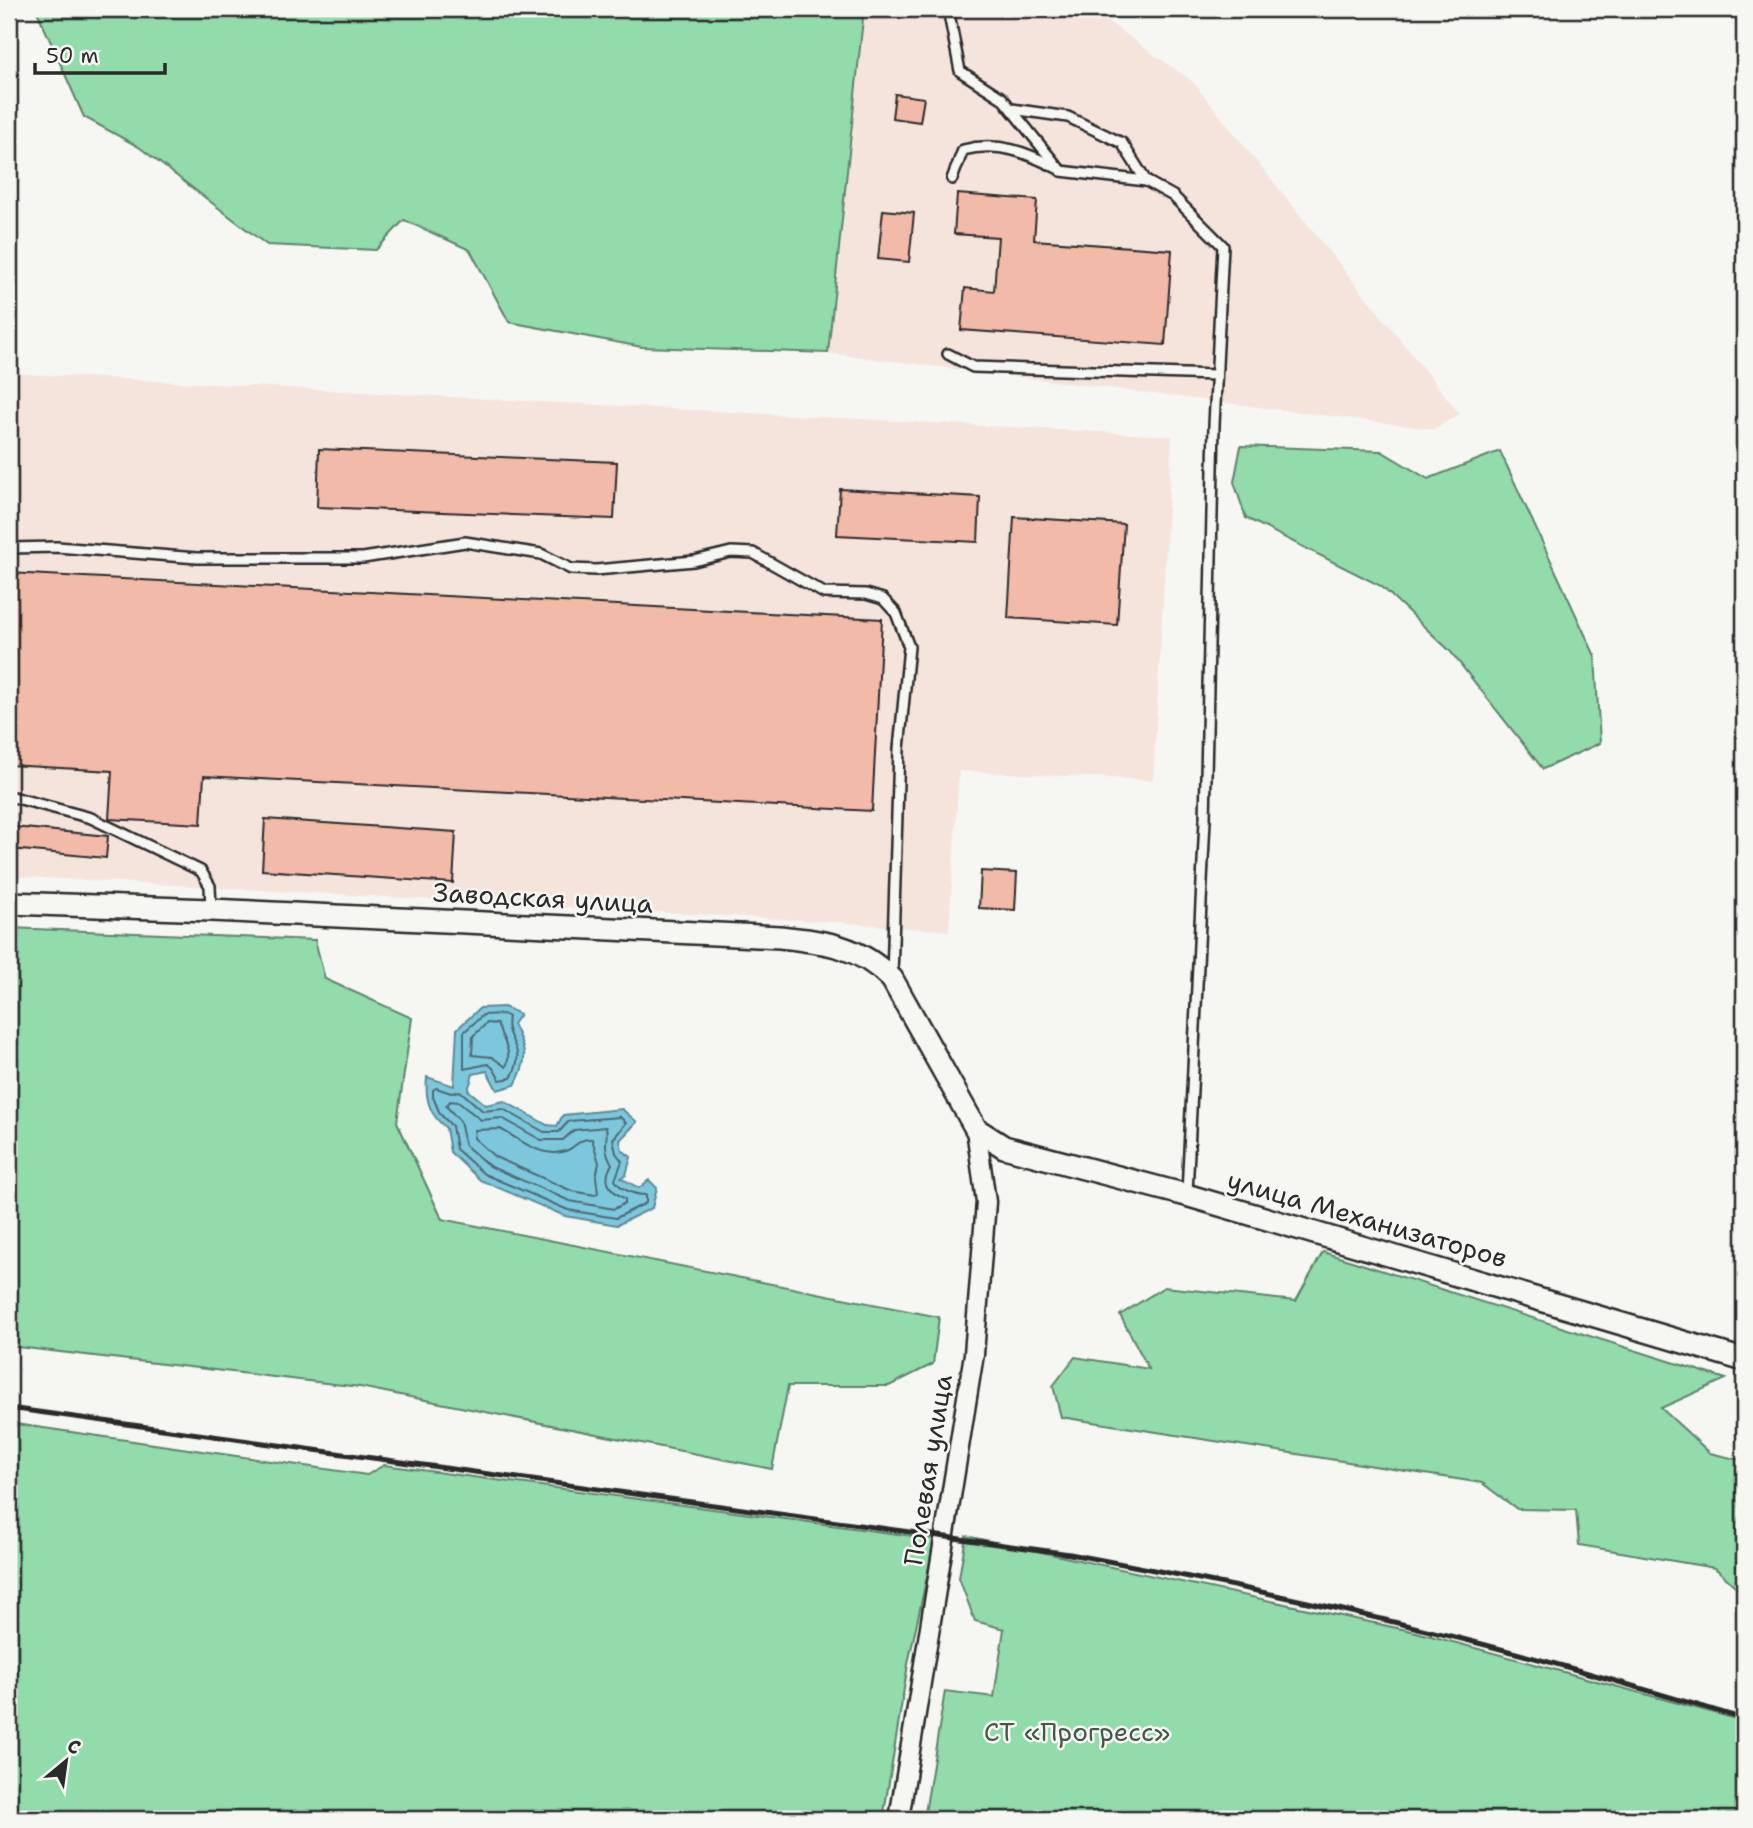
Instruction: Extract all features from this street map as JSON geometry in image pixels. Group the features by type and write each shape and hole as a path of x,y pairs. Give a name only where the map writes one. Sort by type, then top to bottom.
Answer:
{"street":[{"name":"Заводская улица","path":"9,903 211,910 820,941 852,950 877,963 892,979 976,1129"},
{"name":"улица Механизаторов","path":"976,1129 1004,1147 1186,1195 1744,1360"},
{"name":"Полевая улица","path":"900,1819 974,1354 986,1202 976,1129"}],"lane":[{"path":"948,9 960,71 1002,98 1062,170"},
{"path":"1012,109 1068,117 1122,143 1146,181"},
{"path":"952,179 963,150 980,146 1027,152 1062,170 1146,181 1173,196 1223,246 1216,374 1205,820 1186,1195"},
{"path":"948,354 973,367 1216,374"},
{"path":"9,548 57,547 197,558 363,558 465,542 541,554 571,569 596,570 694,561 731,552 753,553 824,593 866,594 883,599 895,612 909,647 899,749 892,979"},
{"path":"9,796 91,818 201,871 210,887 211,910"}],"shaded area":[{"path":"864,9 1090,9 1193,82 1460,414 1433,429 828,353"},
{"path":"9,373 1172,436 1153,780 959,771 949,931 836,922 9,876"}],"green space":[{"path":"36,9 864,9 828,353 642,347 509,322 470,250 404,220 376,250 267,245 139,147 84,117"},
{"path":"1241,446 1381,451 1428,479 1500,451 1595,656 1600,743 1543,769 1450,651 1381,586 1246,518 1234,482"},
{"path":"9,928 315,940 325,979 412,1018 397,1122 442,1219 939,1317 933,1364 889,1386 788,1386 772,1469 360,1387 9,1346"},
{"path":"1323,1252 1726,1379 1661,1408 1710,1453 1744,1461 1744,1594 1715,1568 1579,1545 1576,1510 1517,1509 1482,1483 1061,1417 1053,1386 1075,1357 1149,1369 1120,1315 1164,1287 1296,1301"},
{"path":"9,1423 367,1475 384,1465 935,1539 908,1664 883,1819 9,1819"},
{"name":"СТ «Прогресс»","path":"966,1536 1416,1632 1744,1721 1744,1819 924,1819 945,1691 994,1697 1004,1629 975,1621 959,1578"}],"water":[{"path":"504,1007 520,1014 513,1024 524,1054 519,1076 515,1085 497,1090 487,1071 473,1074 468,1090 486,1105 504,1101 547,1125 557,1126 563,1115 622,1109 637,1122 620,1140 622,1150 631,1157 626,1175 621,1178 639,1188 649,1180 657,1188 652,1208 617,1225 565,1216 480,1180 450,1152 446,1128 429,1106 427,1077 454,1086 457,1029 480,1008"}],"building":[{"path":"895,94 924,98 920,122 892,118"},
{"path":"957,194 1037,200 1034,240 1172,250 1165,345 961,330 965,288 994,291 998,237 954,234"},
{"path":"883,210 914,213 909,262 878,259"},
{"path":"319,449 617,462 614,519 317,507"},
{"path":"840,489 980,497 978,542 837,535"},
{"path":"1014,517 1124,524 1117,625 1008,618"},
{"path":"9,573 882,619 872,811 204,776 201,824 109,819 112,771 9,765"},
{"path":"265,819 456,832 453,883 262,870"},
{"path":"13,827 108,836 106,858 11,849"},
{"path":"981,871 1017,873 1015,910 979,908"}],"railway":[{"path":"9,1408 1070,1554 1255,1590 1393,1622 1553,1663 1744,1719"}]}
